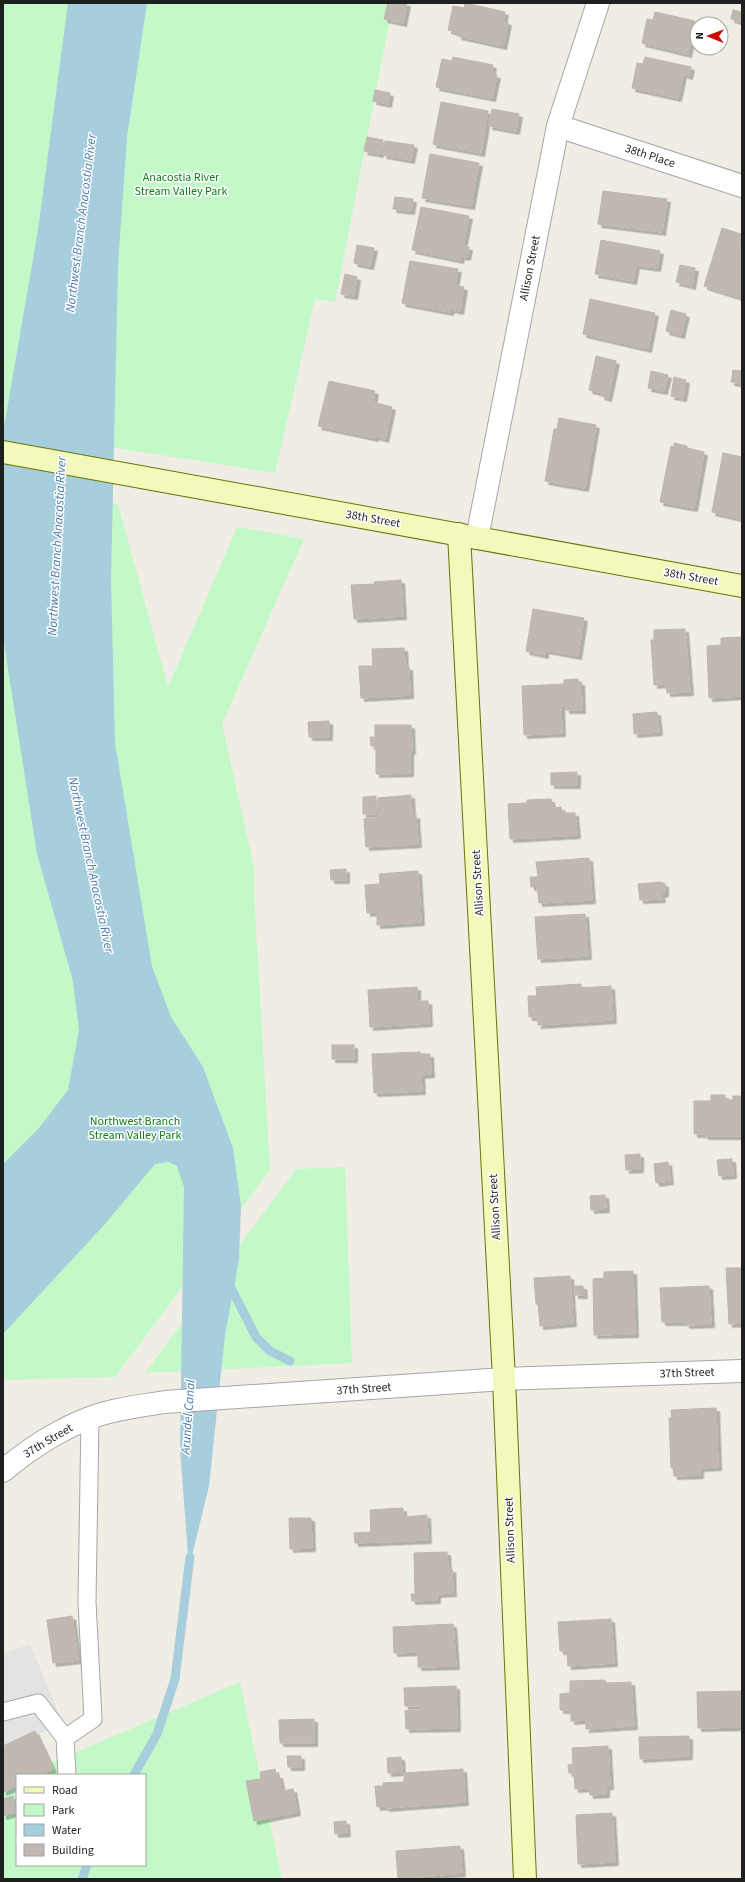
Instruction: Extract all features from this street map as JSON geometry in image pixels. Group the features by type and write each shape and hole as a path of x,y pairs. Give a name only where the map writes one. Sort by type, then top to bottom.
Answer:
{"street":[{"name":"Allison Street","path":"525,1879 468,536 558,126 598,3"},
{"name":"38th Place","path":"558,126 742,186"},
{"name":"38th Street","path":"3,452 742,586"},
{"name":"37th Street","path":"3,1471 41,1443 90,1418 112,1411 165,1402 504,1379 742,1371"}],"lane":[{"path":"65,1738 93,1719 87,1602 90,1418"},
{"path":"3,1712 38,1703 65,1738 67,1774"}],"green space":[{"name":"Anacostia River Stream Valley Park","path":"3,3 393,3 335,302 315,299 275,473 8,431 3,439"},
{"name":"Northwest Branch Stream Valley Park","path":"3,491 22,497 118,504 168,687 237,527 304,539 222,724 254,867 254,893 270,1170 115,1377 3,1380"},
{"path":"345,1167 352,1363 145,1373 296,1169"},
{"path":"240,1682 282,1879 3,1879 3,1784 16,1778 16,1866 146,1866 146,1774 25,1774"}],"shaded area":[{"path":"30,1644 63,1723 3,1750 3,1654"}],"water":[{"name":"Northwest Branch Anacostia River","path":"68,3 147,3 127,137 118,266 111,579 115,743 152,966 171,1017 203,1067 233,1148 241,1206 239,1260 225,1335 209,1486 189,1568 180,1449 184,1187 177,1166 169,1162 155,1164 105,1224 3,1334 3,1164 39,1128 68,1090 79,1030 73,981 37,854 3,637 3,433 38,230"}],"building":[{"path":"388,3 407,3 403,23 384,19"},
{"path":"465,3 505,12 503,21 508,22 503,46 458,36 458,33 448,30 453,6 464,8"},
{"path":"733,10 742,12 742,22 731,19"},
{"path":"655,12 689,20 688,54 642,43 647,19 653,20"},
{"path":"453,57 493,65 491,74 497,75 492,98 436,87 442,59 452,61"},
{"path":"645,57 691,67 689,76 683,74 678,98 632,88 637,63 643,64"},
{"path":"375,90 390,93 388,104 373,101"},
{"path":"441,102 488,111 481,153 433,144"},
{"path":"492,109 519,114 516,131 489,126"},
{"path":"367,137 383,140 380,154 364,151"},
{"path":"385,141 414,145 411,160 383,155"},
{"path":"430,154 479,163 471,206 422,198"},
{"path":"603,191 667,199 662,232 598,224"},
{"path":"395,197 413,199 411,211 393,209"},
{"path":"421,207 469,216 463,246 469,247 467,257 461,256 460,260 412,250"},
{"path":"722,228 741,234 738,244 742,245 742,298 704,286"},
{"path":"601,240 660,251 657,268 636,265 633,281 595,274"},
{"path":"357,245 374,248 370,266 354,263"},
{"path":"410,261 458,269 455,285 464,287 460,311 451,309 450,312 402,303"},
{"path":"680,265 695,268 692,286 676,282"},
{"path":"345,274 357,277 354,296 341,294"},
{"path":"590,299 655,313 648,349 583,334"},
{"path":"671,310 686,314 681,335 666,331"},
{"path":"596,356 616,361 608,398 601,396 602,393 589,390"},
{"path":"733,370 742,371 742,384 731,382"},
{"path":"651,371 668,375 664,391 648,388"},
{"path":"674,377 686,380 683,398 671,396"},
{"path":"329,381 375,391 373,402 392,407 385,439 318,426"},
{"path":"559,418 596,425 585,488 545,481 554,429 557,429"},
{"path":"674,443 704,452 694,508 660,502 671,446 674,447"},
{"path":"723,453 742,457 742,519 712,512"},
{"path":"401,580 403,616 354,619 351,585 375,584 374,582"},
{"path":"533,609 584,618 578,656 545,650 545,655 526,651"},
{"path":"685,629 690,692 667,693 666,684 654,685 651,640 654,640 654,630"},
{"path":"741,637 742,696 709,698 707,646 721,645 721,638"},
{"path":"404,648 405,667 409,667 410,695 361,698 359,666 373,666 372,649"},
{"path":"578,679 578,682 581,682 582,710 566,710 566,706 561,706 562,733 524,735 522,686 564,684 564,680"},
{"path":"657,712 659,732 634,734 633,714"},
{"path":"329,721 329,737 309,737 308,722"},
{"path":"375,725 411,725 412,751 410,751 410,773 376,774 376,746 371,746 370,737 375,737"},
{"path":"577,772 577,785 551,785 551,773"},
{"path":"411,795 412,816 416,815 418,844 366,847 364,819 379,818 378,798"},
{"path":"376,796 376,814 363,814 363,797"},
{"path":"551,799 552,808 561,807 562,813 575,813 577,835 510,839 508,804 527,803 527,800"},
{"path":"589,858 592,900 539,903 537,886 531,887 530,877 538,877 536,862"},
{"path":"346,869 346,880 331,880 330,870"},
{"path":"418,871 421,922 377,925 377,912 367,913 365,885 380,884 379,874"},
{"path":"661,882 665,884 665,893 661,894 662,899 640,900 638,884"},
{"path":"585,914 588,956 538,959 535,917"},
{"path":"581,984 581,988 611,986 613,1020 538,1025 538,1017 529,1017 528,996 537,996 536,987"},
{"path":"417,987 417,1001 428,1001 429,1023 370,1027 368,990"},
{"path":"332,1045 354,1045 354,1059 332,1059"},
{"path":"420,1052 420,1054 430,1054 431,1074 421,1075 422,1091 374,1093 372,1054"},
{"path":"711,1095 725,1095 725,1100 733,1100 733,1096 742,1096 742,1136 705,1136 705,1134 694,1134 694,1101 711,1101"},
{"path":"640,1154 640,1169 626,1170 625,1155"},
{"path":"732,1159 733,1175 719,1176 717,1160"},
{"path":"668,1162 670,1181 656,1183 654,1164"},
{"path":"605,1195 606,1209 591,1210 590,1196"},
{"path":"726,1268 742,1268 742,1323 729,1324"},
{"path":"633,1271 635,1334 594,1335 593,1279 604,1278 604,1272"},
{"path":"570,1276 573,1323 540,1326 538,1304 536,1304 534,1278"},
{"path":"575,1286 583,1286 584,1295 575,1295"},
{"path":"709,1286 711,1324 686,1325 686,1322 662,1322 660,1288"},
{"path":"716,1408 718,1467 700,1468 700,1475 674,1476 673,1468 671,1468 669,1418 672,1418 671,1410"},
{"path":"403,1508 403,1517 427,1515 428,1540 355,1543 354,1533 371,1532 370,1510"},
{"path":"289,1518 311,1518 312,1548 290,1549"},
{"path":"447,1552 448,1569 452,1569 453,1593 437,1594 437,1600 412,1601 411,1594 415,1594 414,1553"},
{"path":"72,1616 78,1660 53,1663 47,1620"},
{"path":"611,1619 614,1663 568,1666 567,1651 560,1651 558,1622"},
{"path":"453,1624 456,1666 418,1667 418,1652 394,1653 393,1627"},
{"path":"605,1680 606,1683 631,1682 634,1726 586,1729 586,1720 571,1721 571,1710 560,1710 560,1694 570,1693 570,1681"},
{"path":"456,1686 457,1728 406,1729 405,1711 422,1710 422,1706 405,1706 404,1688"},
{"path":"742,1691 742,1727 698,1728 697,1692"},
{"path":"314,1719 314,1743 280,1743 279,1720"},
{"path":"35,1731 53,1769 42,1774 16,1774 16,1786 3,1792 3,1746"},
{"path":"689,1736 689,1756 640,1759 639,1737"},
{"path":"608,1746 610,1786 606,1786 606,1794 590,1795 589,1788 575,1789 574,1773 569,1773 568,1765 573,1764 572,1748"},
{"path":"287,1756 301,1756 301,1767 288,1767"},
{"path":"401,1757 402,1772 388,1773 387,1758"},
{"path":"275,1769 276,1775 279,1775 282,1791 293,1789 297,1812 254,1821 246,1781 261,1779 260,1772"},
{"path":"463,1769 465,1802 386,1808 386,1806 377,1807 375,1786 383,1786 383,1783 404,1782 404,1773"},
{"path":"13,1796 16,1812 3,1816 3,1799"},
{"path":"612,1813 615,1862 578,1864 576,1815"},
{"path":"346,1821 347,1833 335,1834 334,1822"},
{"path":"460,1846 462,1873 398,1879 396,1851"}],"waterway":[{"path":"227,1280 256,1337 270,1351 290,1361"},
{"name":"Arundel Canal","path":"135,1774 157,1734 175,1679 190,1557"},
{"name":"Arundel Canal","path":"82,1879 87,1866"}]}
